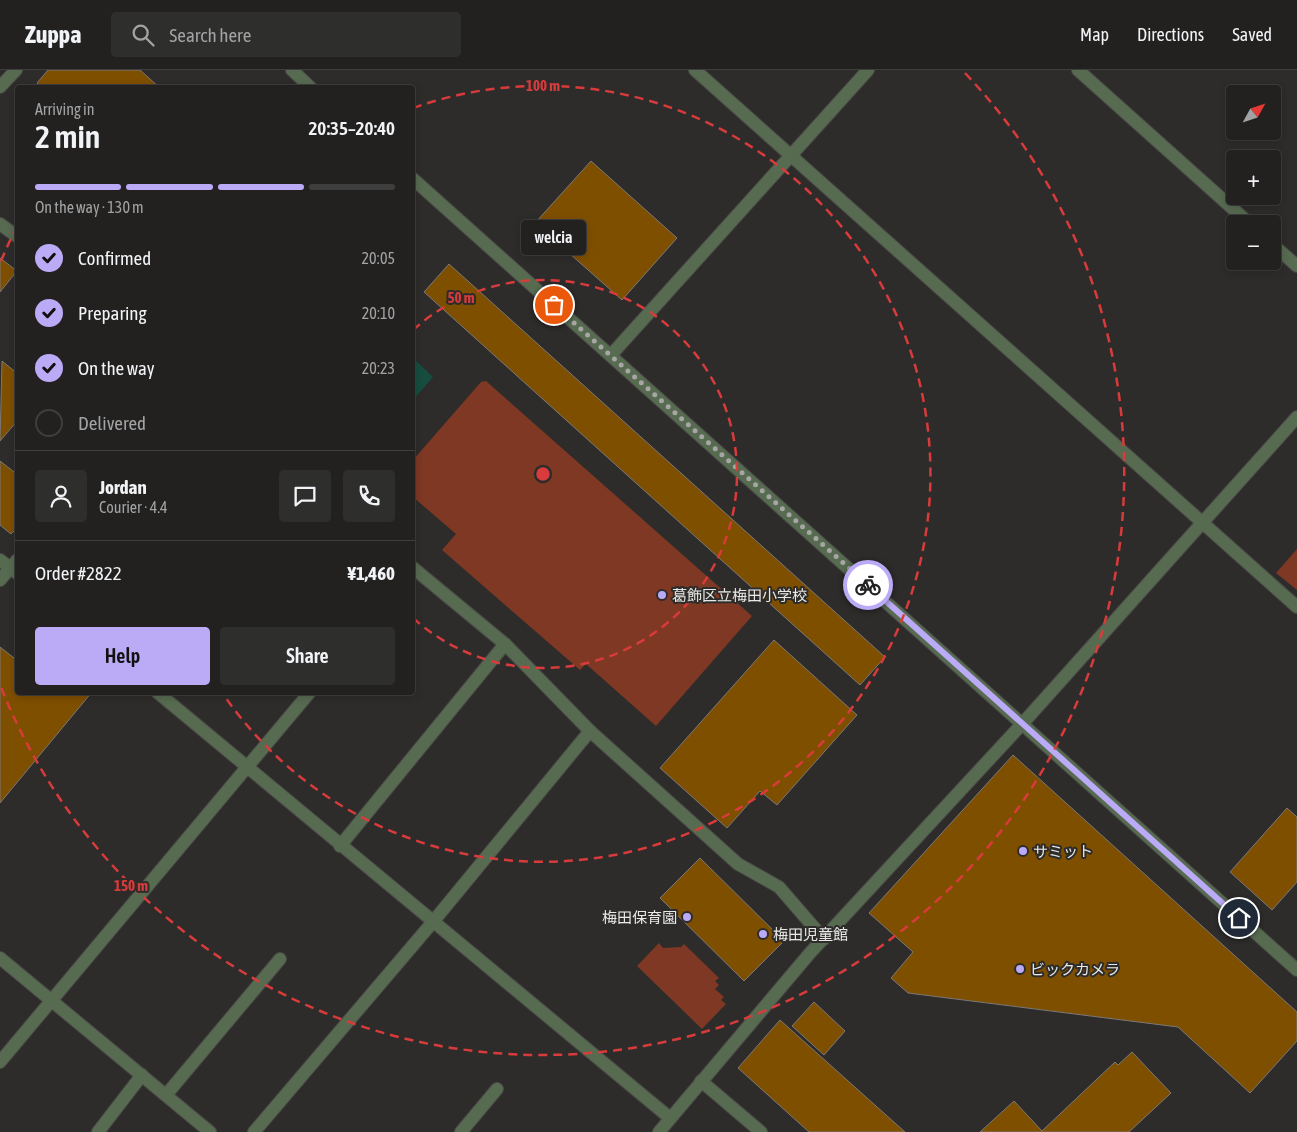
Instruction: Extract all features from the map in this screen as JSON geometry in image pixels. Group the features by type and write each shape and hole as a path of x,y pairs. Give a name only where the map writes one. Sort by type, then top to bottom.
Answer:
{"street":[{"path":"0,87 16,70"},
{"path":"292,70 308,85"},
{"path":"695,70 1297,608"},
{"path":"611,356 868,70"},
{"path":"1078,70 1240,215"},
{"path":"415,181 1297,970"},
{"path":"0,224 15,235"},
{"path":"1281,252 1297,266"},
{"path":"659,1132 810,953 1023,723 1297,417"},
{"path":"0,560 15,567 0,580"},
{"path":"415,570 505,644 590,731 738,864 779,887 824,939"},
{"path":"340,846 505,644"},
{"path":"161,695 432,923 670,1118"},
{"path":"0,1062 308,695"},
{"path":"254,1132 432,923 590,731"},
{"path":"0,958 210,1132"},
{"path":"166,1095 280,959"},
{"path":"98,1132 142,1075"},
{"path":"701,1081 761,1132"},
{"path":"461,1132 497,1089"}],"shaded area":[{"path":"415,360 433,377 415,398"},
{"path":"486,381 752,616 656,726 586,664 580,670 442,550 456,534 415,499 415,458 481,382"},
{"path":"1297,549 1297,590 1276,573"},
{"path":"659,943 663,948 681,947 684,944 719,978 715,981 719,985 715,989 724,997 721,1000 726,1004 702,1029 637,966"}],"building":[{"path":"48,70 140,70 157,85 39,85 37,83"},
{"path":"591,161 677,238 622,300 535,223"},
{"path":"0,258 15,269 15,273 0,292"},
{"path":"449,264 885,657 860,685 424,292"},
{"path":"2,361 15,372 15,424 0,441"},
{"path":"0,461 15,473 15,530 11,534 0,525"},
{"path":"774,640 857,715 777,805 760,791 727,828 660,768"},
{"path":"0,647 15,659 15,695 90,695 0,803"},
{"path":"1013,755 1297,1012 1297,1041 1250,1093 1178,1027 908,993 891,978 913,952 869,913"},
{"path":"1287,808 1297,817 1297,882 1272,910 1230,872"},
{"path":"700,858 784,941 744,981 660,898"},
{"path":"814,1002 845,1031 824,1055 792,1026"},
{"path":"780,1020 905,1132 809,1132 738,1068"},
{"path":"1132,1052 1171,1093 1129,1132 980,1132 1014,1101 1042,1131 1115,1062 1118,1065"}],"way so far":[{"path":"554,305 868,585"}],"place":[{"name":"welcia","path":"554,305"},
{"name":"葛飾区立梅田小学校","path":"662,595"},
{"name":"サミット","path":"1023,851"},
{"name":"梅田保育園","path":"687,917"},
{"name":"梅田児童館","path":"763,934"},
{"name":"ビックカメラ","path":"1020,969"}],"route":[{"path":"868,585 1239,918"}]}
